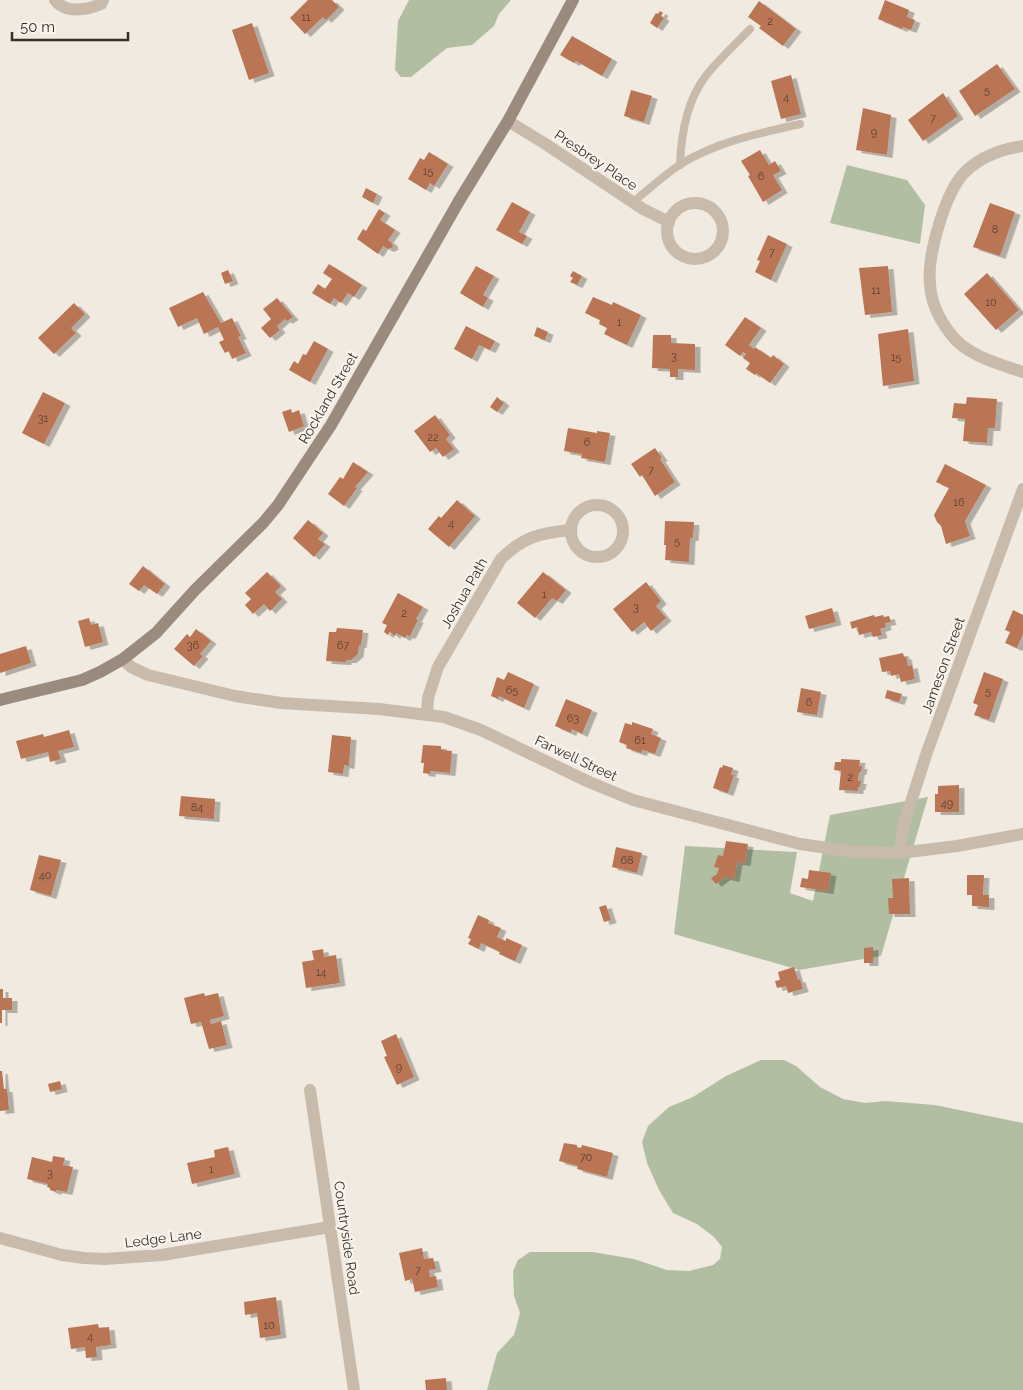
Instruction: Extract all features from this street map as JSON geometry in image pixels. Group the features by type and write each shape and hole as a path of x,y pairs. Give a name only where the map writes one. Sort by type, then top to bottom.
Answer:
{"street":[{"path":"55,0 66,8 87,10 101,4 103,0"},
{"name":"Rockland Street","path":"0,700 82,680 123,659 156,633 263,523 278,505 331,425 459,201 508,121 573,0"},
{"name":"Presbrey Place","path":"508,121 632,202 670,222"},
{"path":"1023,146 1006,148 984,158 964,173 950,196 940,222 932,256 930,284 935,308 950,334 960,344 986,360 1023,372"},
{"path":"702,204 710,208 720,219 723,232 722,238 717,249 711,254 703,258 688,258 676,251 670,244 668,230 670,222 678,210 685,206 702,204"},
{"name":"Jameson Street","path":"900,853 903,827 927,752 1023,489"},
{"path":"596,504 612,509 621,520 623,530 620,545 615,551 607,556 598,558 589,557 576,548 570,530 573,520 579,511 596,504"},
{"name":"Joshua Path","path":"427,714 428,698 438,667 501,559 513,547 529,538 548,532 570,530"},
{"name":"Farwell Street","path":"123,659 131,667 148,675 250,698 281,703 350,706 427,714 462,722 590,782 642,802 800,844 855,852 900,853 957,846 1023,834"},
{"name":"Countryside Road","path":"310,1090 354,1390"},
{"name":"Ledge Lane","path":"0,1238 62,1255 105,1259 162,1255 330,1227"}],"lane":[{"path":"680,165 680,146 686,122 704,79 750,29"},
{"path":"632,202 680,165 719,146 800,124"}],"green space":[{"path":"409,0 511,0 499,14 494,26 472,45 447,48 411,77 401,77 395,70 398,21"},
{"path":"847,165 907,180 925,205 920,244 830,223"},
{"path":"928,797 881,956 799,970 674,934 685,846 797,852 790,893 813,901 830,815"},
{"path":"761,1060 784,1060 796,1066 820,1087 843,1099 865,1103 885,1101 935,1105 1023,1123 1023,1390 487,1390 497,1353 514,1335 520,1313 514,1296 513,1271 518,1260 530,1252 593,1252 634,1259 667,1270 689,1271 713,1265 720,1259 722,1247 714,1237 697,1224 673,1213 659,1190 647,1163 642,1142 648,1126 669,1107 693,1097 726,1076"}],"building":[{"path":"308,0 332,0 339,7 326,20 323,17 305,34 290,18"},
{"path":"885,0 909,10 907,17 915,20 911,30 903,27 902,29 878,19"},
{"path":"759,1 796,29 783,46 748,17"},
{"path":"660,11 663,13 661,16 664,18 657,28 650,23 656,13 658,14"},
{"path":"252,23 269,73 249,80 232,30"},
{"path":"572,36 612,59 602,76 576,61 574,63 560,55"},
{"path":"997,64 1015,89 975,116 959,91"},
{"path":"791,75 801,114 781,119 771,81"},
{"path":"631,90 652,96 644,122 624,116"},
{"path":"943,93 958,116 923,141 908,120"},
{"path":"863,108 891,115 887,155 856,150"},
{"path":"760,150 769,165 775,161 781,171 773,175 782,190 763,202 741,161"},
{"path":"429,152 448,164 434,186 430,183 426,190 408,179 420,158 424,160"},
{"path":"366,188 377,194 373,203 362,197"},
{"path":"512,202 530,212 519,232 527,236 522,244 496,230"},
{"path":"990,203 1015,212 1000,256 973,247"},
{"path":"379,209 385,213 380,220 395,230 388,240 392,243 393,247 388,249 383,246 378,254 357,239 363,229 366,231"},
{"path":"768,235 787,244 771,280 755,272 760,261 757,260"},
{"path":"329,264 362,285 354,297 348,293 341,303 334,298 330,304 312,293 318,284 325,289 332,279 323,273"},
{"path":"476,266 494,276 483,295 488,298 483,307 460,293"},
{"path":"888,266 892,312 865,315 859,268"},
{"path":"228,270 233,281 225,284 221,273"},
{"path":"573,271 582,276 577,285 570,282 573,278 570,276"},
{"path":"987,273 1019,310 996,330 964,294"},
{"path":"203,292 221,323 232,318 241,336 238,337 246,353 232,359 229,351 225,353 219,342 224,340 218,327 204,334 197,318 178,327 169,308"},
{"path":"593,297 612,305 613,302 641,315 627,345 604,334 607,328 599,324 600,320 585,313"},
{"path":"277,298 293,317 287,321 285,319 277,326 280,330 270,338 261,328 271,319 263,309"},
{"path":"74,303 85,314 71,328 76,333 54,354 38,338"},
{"path":"745,317 761,328 749,345 771,358 773,355 784,364 770,383 756,373 755,375 746,369 750,363 743,358 746,354 743,352 740,356 725,345"},
{"path":"466,326 495,341 490,350 479,345 472,359 454,349"},
{"path":"537,327 548,332 545,340 534,336"},
{"path":"908,329 914,381 883,386 878,334"},
{"path":"653,335 671,335 671,343 695,344 695,370 678,369 678,377 670,377 670,369 652,368"},
{"path":"314,341 328,349 310,382 289,370 294,361 298,364 303,354 306,355"},
{"path":"43,392 65,403 44,444 22,433"},
{"path":"497,397 504,403 497,412 490,407"},
{"path":"967,397 997,399 995,428 988,428 987,443 963,441 965,419 952,418 954,403 966,404"},
{"path":"291,409 292,413 299,410 304,426 289,432 282,412"},
{"path":"435,415 450,435 446,439 454,449 443,457 436,448 430,452 414,431"},
{"path":"568,428 597,433 597,431 610,433 605,462 581,458 582,454 564,451"},
{"path":"655,448 675,482 655,496 642,475 640,477 631,464"},
{"path":"353,462 368,472 355,487 357,488 344,506 328,494 340,477 343,479"},
{"path":"945,464 986,485 965,521 970,536 946,544 941,526 934,515 949,488 936,482"},
{"path":"457,500 475,516 449,547 428,529"},
{"path":"308,520 323,533 318,539 325,544 314,557 293,538"},
{"path":"665,521 694,522 693,538 690,538 689,562 665,560"},
{"path":"143,566 165,584 157,594 144,585 139,591 129,584"},
{"path":"267,572 281,586 275,592 282,599 270,611 264,604 253,614 245,605 251,599 245,593"},
{"path":"543,572 566,590 557,601 552,598 535,618 517,603"},
{"path":"646,582 661,601 656,606 666,618 651,631 644,622 632,632 613,609"},
{"path":"398,593 423,607 410,636 407,635 405,638 396,633 395,636 390,632 388,635 384,632 387,625 382,623"},
{"path":"832,608 836,622 809,629 805,616"},
{"path":"1013,610 1023,615 1023,634 1017,648 1005,643 1010,632 1005,630"},
{"path":"874,615 875,617 889,616 891,622 885,623 886,627 880,629 882,635 873,637 871,632 859,635 857,627 852,629 850,622"},
{"path":"89,618 91,625 98,623 103,642 85,647 78,621"},
{"path":"337,628 363,630 358,654 351,660 346,660 346,662 326,661 329,632 336,632"},
{"path":"196,629 211,641 200,654 203,656 194,666 174,649 187,634 190,637"},
{"path":"26,646 31,663 0,673 0,654"},
{"path":"903,653 904,657 906,656 908,666 912,665 915,679 901,682 899,674 891,676 890,671 882,672 879,658"},
{"path":"508,672 534,684 524,708 499,696 498,699 491,696 497,677 504,680"},
{"path":"984,672 1003,679 989,720 974,715 978,705 973,703"},
{"path":"801,688 821,692 817,715 797,712"},
{"path":"887,690 902,694 899,702 885,698"},
{"path":"566,699 592,710 582,734 572,729 571,733 555,726"},
{"path":"632,722 653,729 651,734 661,738 655,754 643,750 641,753 626,748 627,745 619,742 625,723 632,725"},
{"path":"69,730 74,747 58,751 61,759 50,762 48,752 21,759 16,741 43,734 44,737"},
{"path":"332,735 351,737 349,766 344,765 343,774 328,772"},
{"path":"423,745 441,746 441,750 452,751 450,773 430,771 430,774 423,773 424,763 421,763"},
{"path":"841,759 860,760 859,766 862,766 861,772 859,772 858,781 861,781 858,791 839,790 841,771 834,770 835,762 841,762"},
{"path":"723,765 733,768 731,775 734,775 728,793 713,788 720,767 722,768"},
{"path":"959,785 959,812 935,812 935,794 938,794 938,786"},
{"path":"181,796 215,799 214,819 179,816"},
{"path":"726,841 748,844 745,863 737,862 734,879 725,877 716,884 711,878 717,874 719,868 714,867 718,855 723,856"},
{"path":"616,847 642,853 637,873 612,867"},
{"path":"39,855 61,860 51,896 30,890"},
{"path":"809,870 831,873 828,891 800,887 802,878 808,879"},
{"path":"967,875 984,875 983,895 989,895 989,907 972,906 972,895 967,895"},
{"path":"909,878 910,914 889,914 888,898 893,898 892,879"},
{"path":"606,905 611,920 604,922 599,907"},
{"path":"478,915 489,920 488,923 501,928 497,937 506,941 506,938 522,945 515,961 481,943 479,949 468,944 471,939 468,938"},
{"path":"873,947 873,963 864,963 864,948"},
{"path":"323,949 324,957 336,955 340,983 306,988 302,962 314,960 312,951"},
{"path":"794,967 803,989 788,993 786,986 777,988 775,981 780,980 778,972"},
{"path":"0,989 3,989 3,998 12,998 12,1010 2,1010 2,1023 0,1023"},
{"path":"204,993 205,996 218,993 224,1016 210,1020 211,1024 221,1021 227,1045 209,1049 201,1022 191,1024 184,998"},
{"path":"396,1034 414,1077 397,1085 384,1057 387,1056 381,1041"},
{"path":"0,1071 2,1071 4,1089 7,1089 9,1110 0,1111"},
{"path":"60,1081 62,1089 50,1092 48,1084"},
{"path":"564,1143 577,1145 577,1147 581,1148 582,1145 613,1153 607,1177 577,1169 578,1166 559,1161"},
{"path":"228,1147 235,1174 192,1184 187,1163 215,1157 214,1150"},
{"path":"53,1156 65,1158 63,1165 73,1167 67,1192 56,1190 56,1192 47,1187 48,1184 27,1179 32,1157 52,1162"},
{"path":"422,1248 424,1259 433,1258 436,1269 429,1270 430,1277 436,1276 438,1287 415,1292 412,1279 405,1281 399,1253"},
{"path":"276,1297 281,1335 260,1338 257,1313 245,1315 244,1302"},
{"path":"98,1324 99,1328 109,1327 111,1345 96,1347 97,1357 86,1358 85,1347 71,1349 68,1328"},
{"path":"446,1378 447,1390 426,1390 425,1380"}]}
